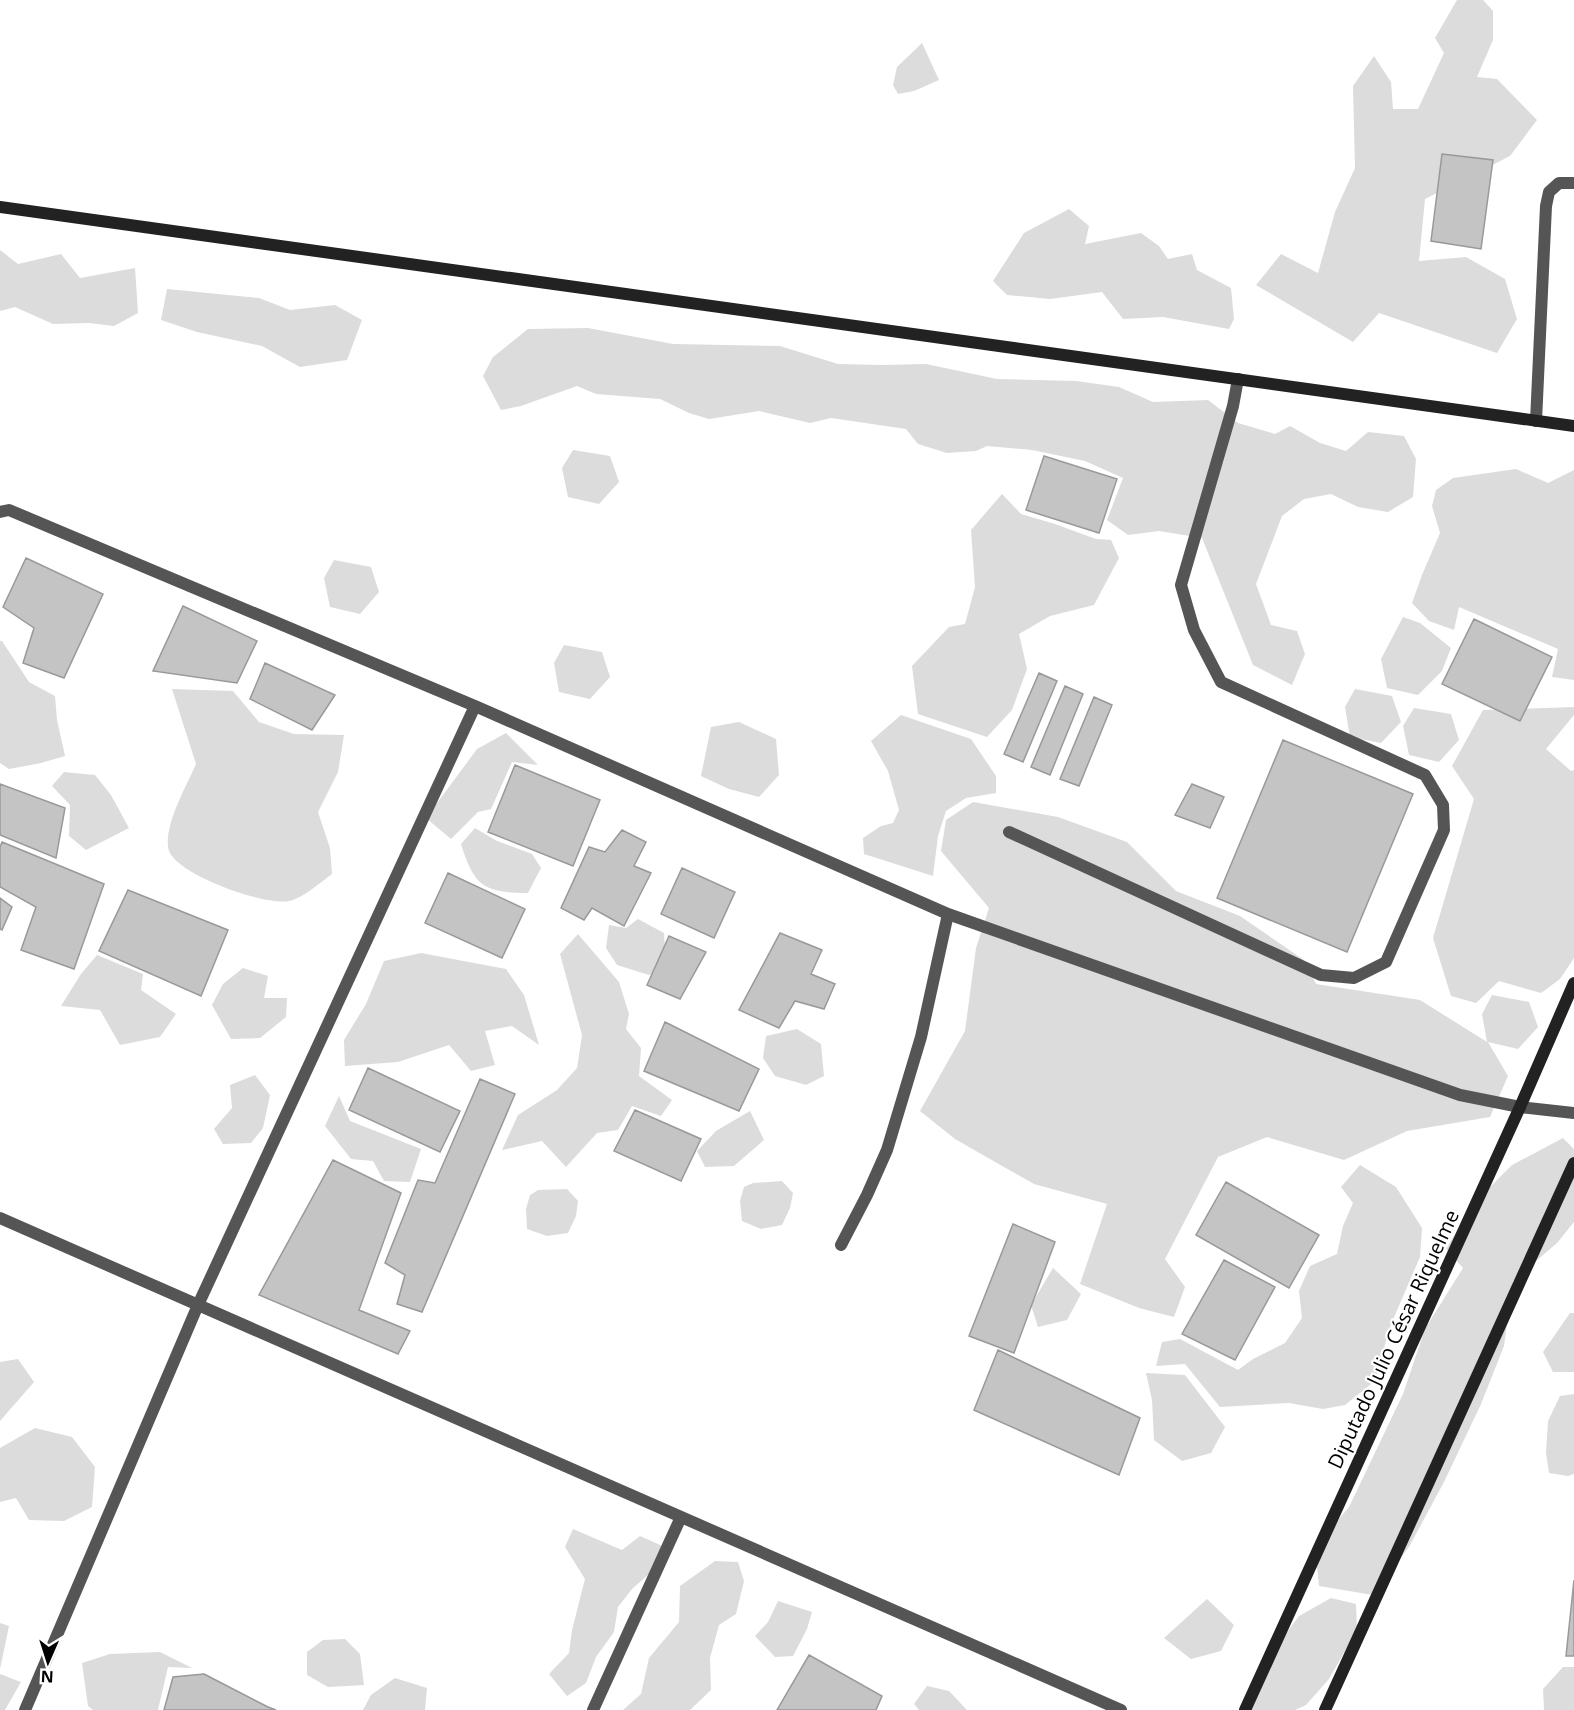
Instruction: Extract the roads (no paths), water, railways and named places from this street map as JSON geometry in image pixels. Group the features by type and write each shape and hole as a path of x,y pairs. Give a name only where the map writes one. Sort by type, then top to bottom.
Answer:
{"street":[{"path":"1536,421 1546,206 1549,192 1559,183 1574,183"},
{"path":"0,207 1574,426"},
{"path":"1009,832 1321,975 1354,978 1386,962 1444,830 1443,805 1425,775 1221,682 1194,630 1181,585 1233,406 1238,379"},
{"path":"0,512 9,510 475,706 948,914 1460,1095 1520,1107 1574,1113"},
{"path":"25,1710 198,1305 475,706"},
{"path":"841,1245 887,1150 921,1036 948,914"},
{"name":"Diputado Julio César Riquelme","path":"1245,1710 1520,1107 1574,983"},
{"path":"1325,1710 1574,1163"},
{"path":"0,1218 1121,1710"},
{"path":"593,1710 681,1517"}]}
